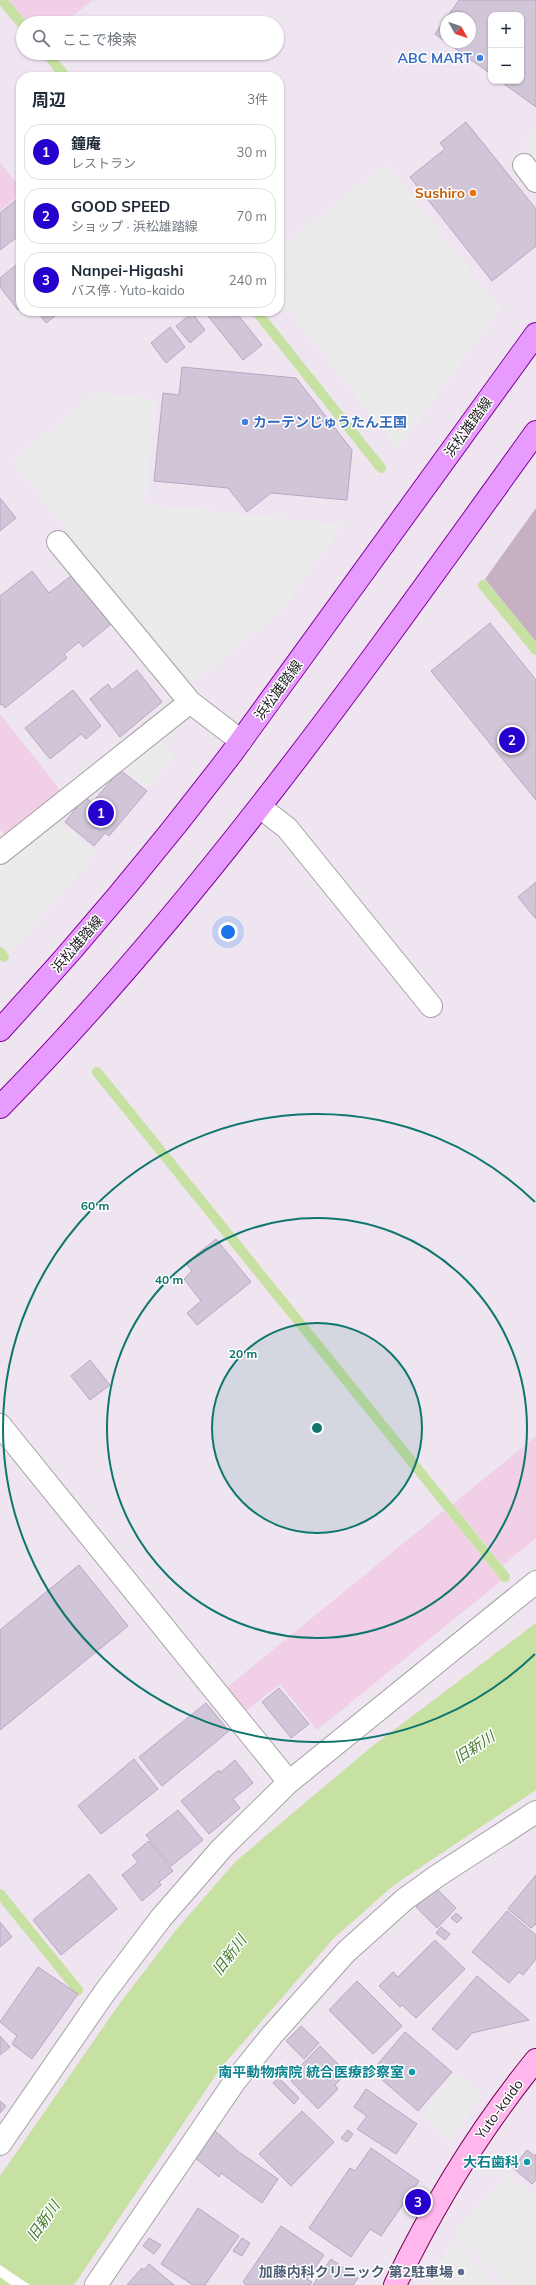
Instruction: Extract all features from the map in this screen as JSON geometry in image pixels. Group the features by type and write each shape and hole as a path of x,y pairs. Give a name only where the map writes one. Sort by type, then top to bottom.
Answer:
{"main road":[{"name":"浜松雄踏線","path":"0,1030 85,936 186,814 241,741 536,334"},
{"path":"0,1107 71,1032 166,924 260,807 421,592 536,432"}],"street":[{"path":"58,542 190,702 241,741"},
{"path":"0,853 190,702"},
{"path":"260,807 287,828 431,1006"},
{"path":"0,1425 288,1782"},
{"path":"0,2144 105,1992 162,1918 222,1848 288,1782 536,1582"},
{"path":"96,2285 235,2080 272,2034 346,1952 405,1899 437,1876 536,1812"},
{"name":"Yuto-kaido","path":"395,2285 435,2205 459,2166 498,2109 536,2060"}],"shaded area":[{"path":"9,0 93,0 73,16 22,16"},
{"path":"536,127 536,158 524,143"},
{"path":"0,163 16,182 16,198 0,211"},
{"path":"386,164 500,308 398,449 284,305 284,280 291,275 284,266 284,245"},
{"path":"96,393 156,400 145,504 343,525 280,612 193,683 11,461"},
{"path":"536,508 536,642 485,579"},
{"path":"0,714 61,791 5,836 0,829"},
{"path":"160,739 174,756 148,789 123,769"},
{"path":"57,821 97,853 10,953 0,940 0,903 2,901 0,899 0,866"},
{"path":"536,1436 536,1538 503,1565 453,1504"},
{"path":"444,1510 501,1581 317,1730 280,1684 245,1712 226,1688"},
{"path":"456,2073 482,2096 450,2141 420,2115"},
{"path":"506,2173 536,2199 536,2285 509,2285 455,2233"},
{"name":"加藤内科クリニック 第2駐車場","path":"452,2239 500,2285 429,2285"}],"water":[{"name":"旧新川","path":"536,1623 536,1790 394,1885 333,1939 220,2069 74,2285 0,2285 0,2176 120,2003 176,1930 236,1861 370,1748"}],"pier":[{"path":"0,2265 30,2285 11,2285 0,2277"}],"building":[{"name":"ABC MART","path":"459,0 536,0 536,107 504,84 524,84 524,12 488,12 488,72 454,48 476,48 476,12 450,12"},
{"path":"440,27 440,38 435,34"},
{"name":"Sushiro","path":"466,122 536,209 536,246 492,281 410,177 445,149 440,143"},
{"path":"16,200 16,238 0,250 0,213"},
{"path":"16,265 16,307 0,287 0,278"},
{"path":"41,316 55,316 46,323"},
{"path":"188,316 194,316 205,330 190,343 176,326"},
{"path":"208,316 239,316 262,345 243,360"},
{"path":"170,327 185,347 166,363 151,343"},
{"name":"カーテンじゅうたん王国","path":"182,367 296,378 352,450 347,500 271,493 247,512 228,488 154,481 163,393 179,395"},
{"path":"0,498 16,518 0,531"},
{"path":"32,571 49,593 72,575 111,624 83,647 79,642 64,654 67,658 5,708 2,704 0,705 0,596"},
{"path":"490,623 536,680 536,800 431,671"},
{"path":"137,670 162,702 120,737 90,699 108,684 112,690"},
{"path":"73,690 101,726 86,739 81,734 50,759 25,728"},
{"path":"120,770 147,791 109,836 105,833 94,846 65,822 85,797 92,803"},
{"path":"536,882 536,919 518,897"},
{"path":"216,1239 251,1282 197,1325 187,1313 201,1301 184,1279 192,1271 186,1263"},
{"path":"90,1360 110,1385 90,1400 71,1376"},
{"path":"79,1565 128,1626 0,1730 0,1630"},
{"path":"279,1688 309,1724 291,1738 262,1702"},
{"path":"206,1703 229,1731 162,1786 139,1757"},
{"path":"134,1759 158,1789 101,1834 78,1806"},
{"path":"235,1760 253,1783 233,1799 240,1808 209,1834 181,1801 219,1770 220,1773"},
{"path":"178,1810 203,1840 171,1866 146,1835"},
{"path":"149,1841 173,1871 159,1882 161,1885 142,1901 122,1875 138,1862 132,1855"},
{"path":"89,1874 117,1909 61,1955 33,1920"},
{"path":"536,1875 536,1924 531,1928 508,1909"},
{"path":"435,1887 456,1908 437,1928 416,1907"},
{"path":"507,1911 536,1935 536,1959 523,1975 519,1972 509,1983 472,1952"},
{"path":"456,1913 462,1918 457,1923 451,1918"},
{"path":"0,1922 12,1937 0,1947"},
{"path":"441,1927 450,1934 445,1940 436,1933"},
{"path":"435,1940 465,1969 416,2018 402,2005 400,2007 379,1986 393,1972 398,1977"},
{"path":"38,1967 78,1994 32,2059 12,2044 17,2036 0,2022"},
{"path":"477,1976 529,2020 472,2033 457,2050 432,2029"},
{"path":"357,1981 402,2026 373,2054 329,2010"},
{"path":"301,2026 319,2043 304,2059 286,2041"},
{"name":"南平動物病院 統合医療診察室","path":"405,2032 452,2072 418,2111 372,2071"},
{"path":"0,2036 10,2047 0,2055"},
{"path":"320,2046 347,2073 335,2085 338,2089 318,2109 291,2081 295,2077 292,2075"},
{"path":"279,2078 299,2098 294,2104 273,2083"},
{"path":"366,2089 417,2124 396,2154 357,2129 367,2116 354,2107"},
{"path":"0,2101 6,2106 0,2113"},
{"path":"302,2111 334,2142 291,2186 259,2154"},
{"path":"348,2130 353,2134 347,2142 341,2138"},
{"path":"215,2131 239,2152 278,2179 262,2203 221,2173 219,2177 194,2157"},
{"path":"371,2148 419,2181 381,2236 370,2229 351,2257 309,2228 350,2168 355,2171"},
{"name":"大石歯科","path":"527,2150 535,2156 536,2154 536,2180 532,2184 513,2168"},
{"path":"198,2208 239,2236 205,2285 193,2285 161,2264"},
{"path":"281,2226 324,2255 307,2279 312,2282 310,2285 246,2285 243,2282"},
{"path":"149,2238 161,2245 154,2254 143,2246"},
{"path":"242,2238 250,2243 242,2256 233,2251"},
{"path":"331,2259 358,2278 353,2285 313,2285"},
{"path":"149,2264 174,2285 127,2285 142,2268 144,2270"}],"waterway":[{"path":"2,0 16,17"},
{"path":"52,60 62,72"},
{"path":"260,316 381,468"},
{"path":"483,585 536,650"},
{"path":"0,952 4,957"},
{"path":"97,1072 505,1577"},
{"path":"0,1894 78,1990"}],"place":[{"name":"ABC MART","path":"480,58"},
{"name":"Sushiro","path":"473,193"},
{"name":"カーテンじゅうたん王国","path":"245,422"},
{"name":"GOOD SPEED","path":"512,740"},
{"name":"鐘庵","path":"101,813"},
{"name":"南平動物病院 統合医療診察室","path":"412,2072"},
{"name":"大石歯科","path":"527,2162"},
{"name":"Nanpei-Higashi","path":"418,2202"},
{"name":"加藤内科クリニック 第2駐車場","path":"461,2272"}]}
